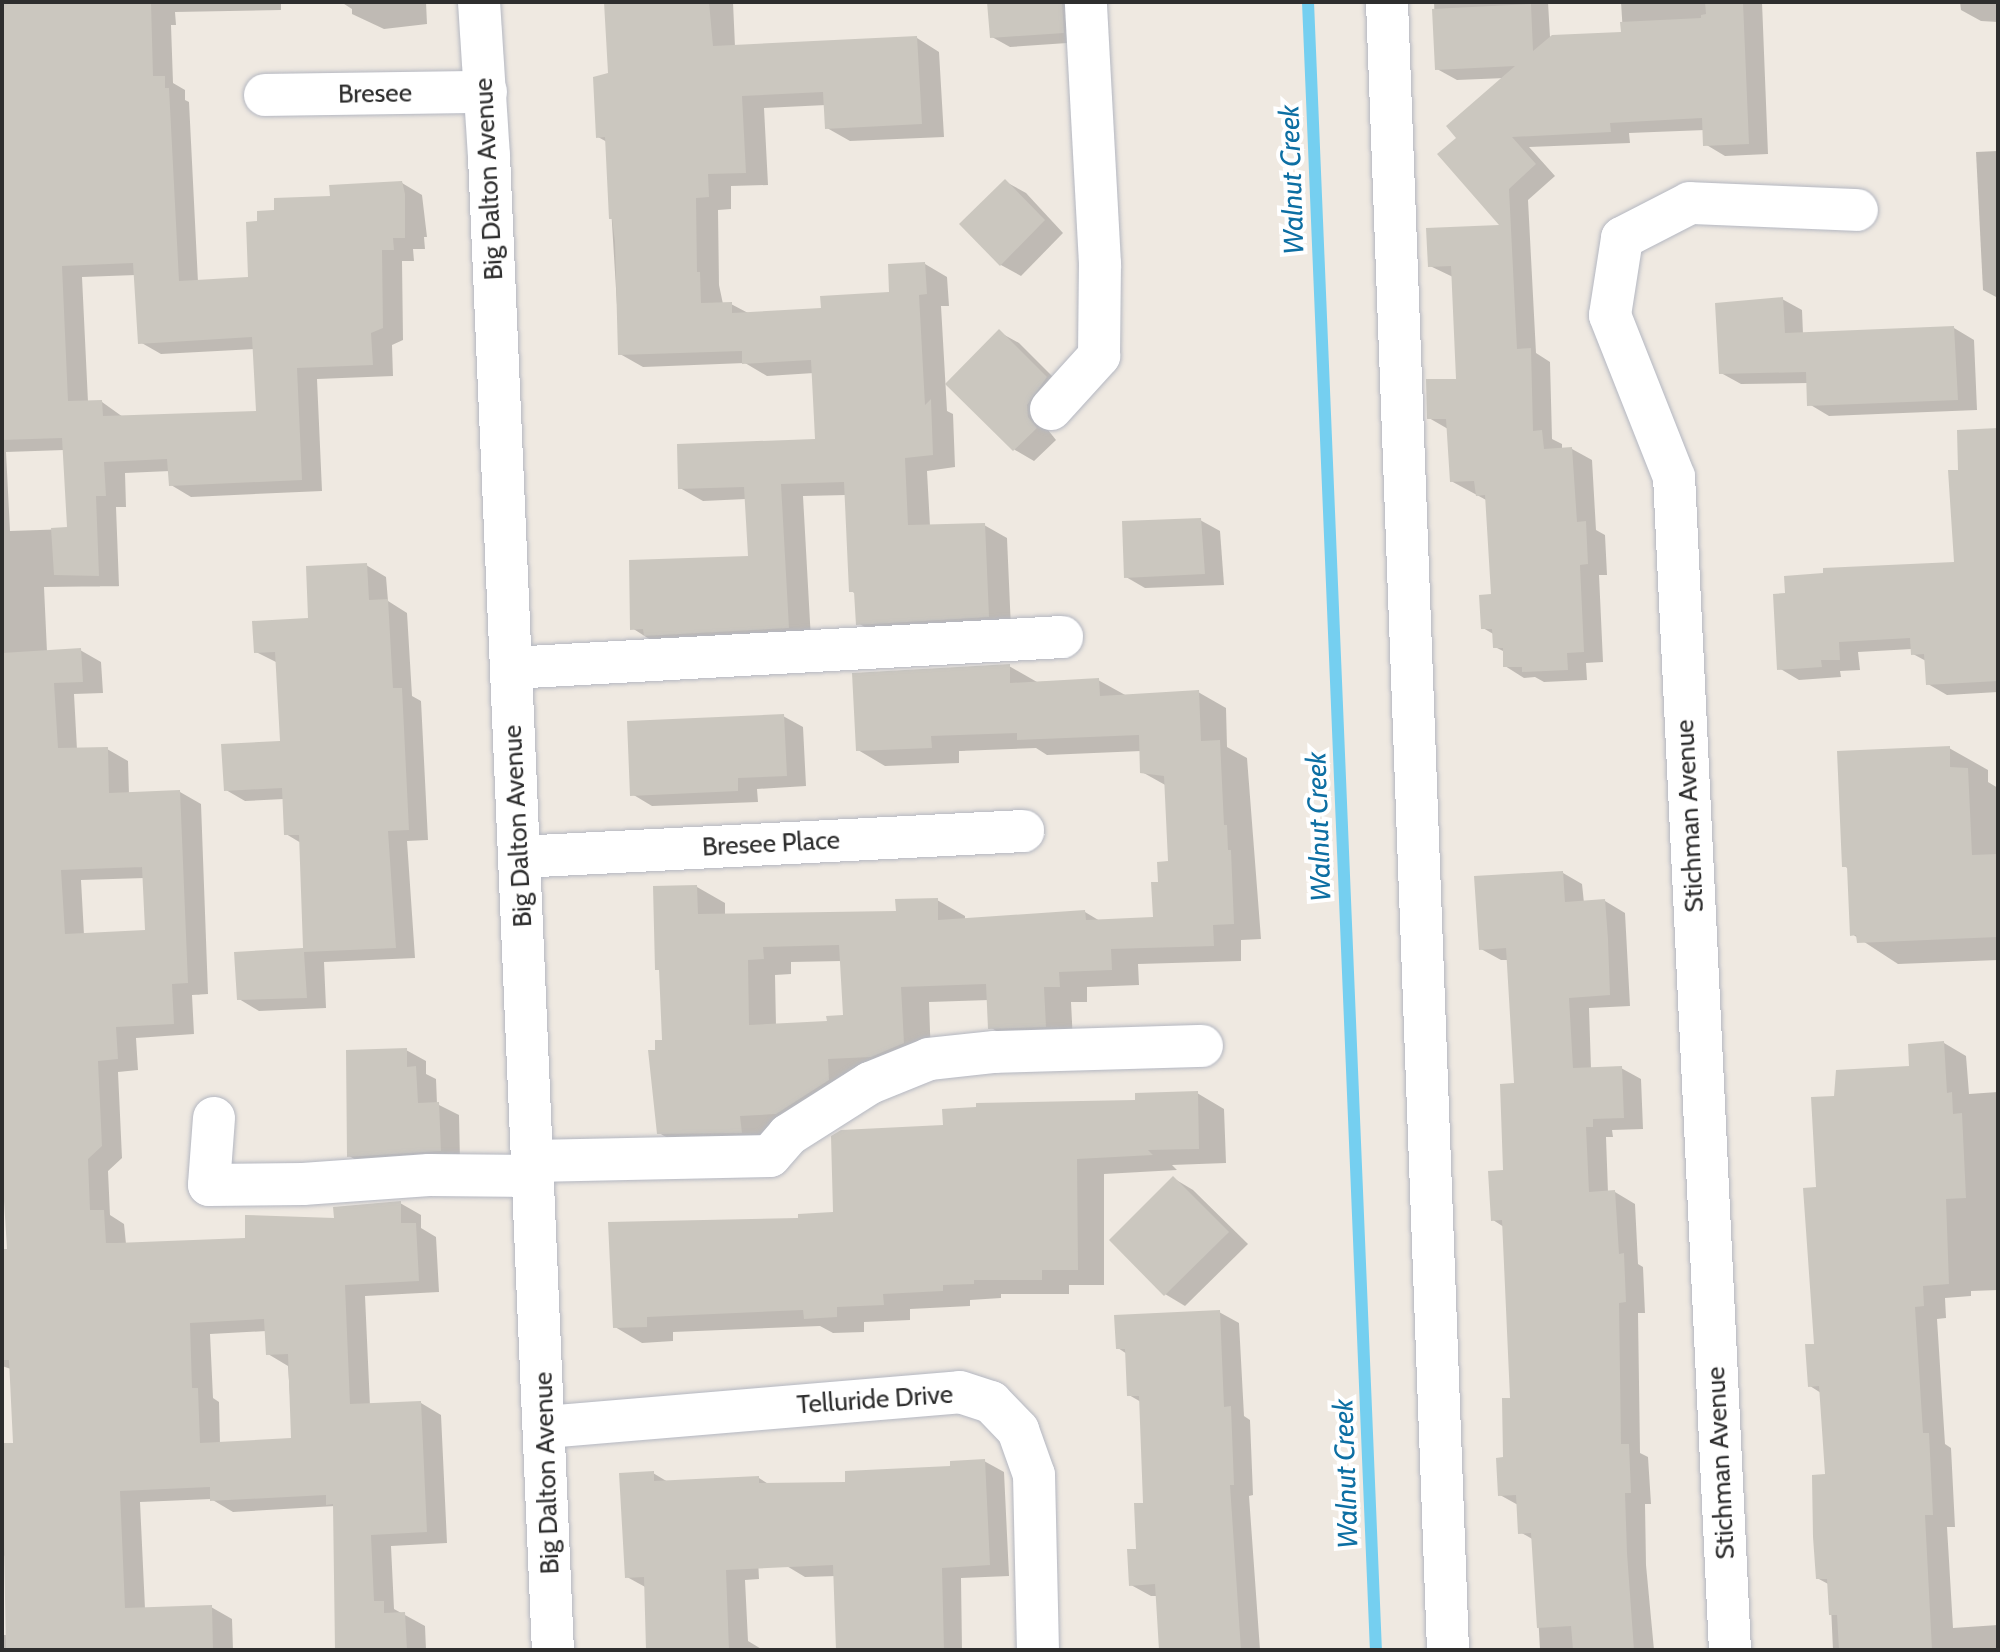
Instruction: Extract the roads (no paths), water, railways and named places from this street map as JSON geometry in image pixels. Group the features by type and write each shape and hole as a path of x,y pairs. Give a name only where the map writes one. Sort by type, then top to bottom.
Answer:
{"street":[{"name":"Big Dalton Avenue","path":"479,2 486,92 546,1427 553,1650"},
{"path":"1051,409 1099,356 1100,264 1086,2"},
{"path":"1387,2 1448,1650"},
{"name":"Bresee","path":"265,95 486,92"},
{"name":"Stichman Avenue","path":"1730,1650 1674,477 1610,315 1622,238 1690,203 1857,210"},
{"path":"511,668 1062,637"},
{"name":"Bresee Place","path":"519,857 1023,831"},
{"path":"214,1118 209,1185 248,1187 770,1156 788,1135 870,1083 929,1059 995,1052 1202,1046"},
{"name":"Telluride Drive","path":"546,1427 960,1392 991,1402 1018,1430 1034,1475 1038,1650"}],"waterway":[{"name":"Walnut Creek","path":"1308,2 1376,1650"}]}
